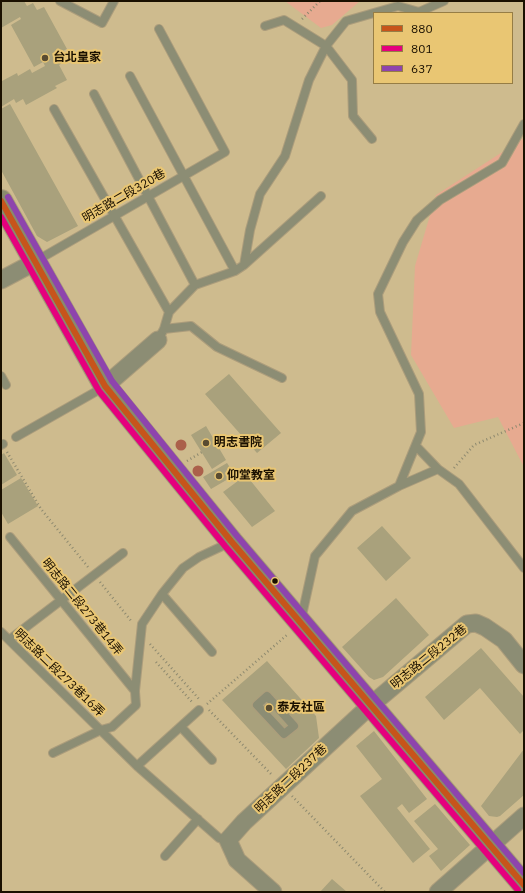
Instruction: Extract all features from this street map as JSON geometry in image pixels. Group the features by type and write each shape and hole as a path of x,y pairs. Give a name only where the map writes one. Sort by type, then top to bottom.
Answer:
{"main road":[{"path":"1,201 105,386 231,541 489,846 524,885"}],"street":[{"path":"1,280 35,262"},
{"path":"105,386 161,335"},
{"name":"明志路二段232巷","path":"371,705 467,624 476,624 485,627 504,640 524,665"},
{"name":"明志路二段237巷","path":"228,840 371,705"},
{"path":"438,892 524,816"},
{"path":"228,840 237,860 272,892"}],"lane":[{"path":"60,1 102,23 114,1"},
{"path":"377,12 398,6 419,12 444,1"},
{"path":"244,265 250,230 260,194 285,156 309,80 326,46 346,21 373,13"},
{"path":"265,26 284,20 326,46 352,80 353,116 372,139"},
{"name":"明志路二段320巷","path":"35,262 225,152 159,29"},
{"path":"130,76 235,271"},
{"path":"94,94 195,285"},
{"path":"54,109 169,312"},
{"path":"399,486 421,432 418,394 380,312 378,294 403,242 417,220 440,200 502,163 524,124"},
{"path":"161,335 169,312 195,285 235,271 244,265 321,196"},
{"path":"161,335 191,326 217,347 282,378"},
{"path":"1,376 6,385"},
{"path":"16,437 105,386"},
{"path":"416,446 438,469 459,484 524,568"},
{"path":"301,623 315,556 352,512 399,486 438,469"},
{"name":"明志路二段273巷14弄","path":"10,537 61,602 135,691"},
{"path":"53,754 101,730 112,727 136,706 135,691 142,624 162,594 183,568 199,557 231,541"},
{"path":"9,640 61,602 123,553"},
{"path":"162,594 212,652"},
{"name":"明志路二段273巷16弄","path":"1,632 137,766 220,838 228,840"},
{"path":"267,696 294,726 289,730 284,734 257,705 267,696"},
{"path":"137,766 202,708"},
{"path":"181,727 212,760"},
{"path":"165,856 198,819"}],"path":[{"path":"438,469 453,469 474,445 524,423"},
{"path":"2,445 41,508 141,634 200,700"},
{"path":"202,708 301,623"},
{"path":"156,662 283,787 385,892"}],"shaded area":[{"path":"285,1 360,1 332,25 321,28"},
{"path":"524,138 524,467 498,417 454,428 411,355 415,266 436,195"}],"building":[{"name":"台北皇家","path":"1,1 24,1 27,6 33,3 37,10 44,7 67,49 59,53 64,62 59,65 67,80 55,86 57,88 26,105 23,99 16,103 14,99 1,107 1,79 2,81 17,73 18,76 30,69 32,73 45,66 43,62 34,67 11,25 21,19 20,17 1,28"},
{"path":"10,104 78,226 47,242 37,236 1,170 1,109"},
{"path":"229,374 281,433 257,453 205,394"},
{"name":"明志書院","path":"206,426 226,460 212,469 191,435"},
{"path":"4,453 17,475 1,485 1,455"},
{"name":"仰堂教室","path":"227,463 235,475 211,489 203,477"},
{"path":"246,475 275,511 252,527 223,492"},
{"path":"21,478 38,506 8,524 1,512 1,490"},
{"path":"382,526 411,558 386,581 357,548"},
{"path":"396,598 429,635 383,677 374,680 369,677 342,647"},
{"path":"481,648 524,697 524,730 520,734 480,688 444,720 425,697"},
{"name":"泰友社區","path":"267,661 316,716 319,738 286,769 222,700"},
{"path":"374,731 427,799 409,813 402,804 397,808 430,849 413,863 360,796 382,779 356,746"},
{"path":"524,749 524,795 500,816 489,816 481,806"},
{"path":"435,804 470,845 441,871 429,856 438,849 414,821"},
{"path":"332,879 347,892 320,892"}],"transit line":[{"name":"637","path":"8,197 112,381 237,536 524,873"},
{"name":"880","path":"1,201 105,386 231,541 524,885"},
{"name":"801","path":"1,217 99,391 225,546 518,890"}],"place":[{"name":"台北皇家","path":"45,58"},
{"name":"明志書院","path":"206,443"},
{"name":"仰堂教室","path":"219,476"},
{"name":"泰友社區","path":"269,708"}]}
